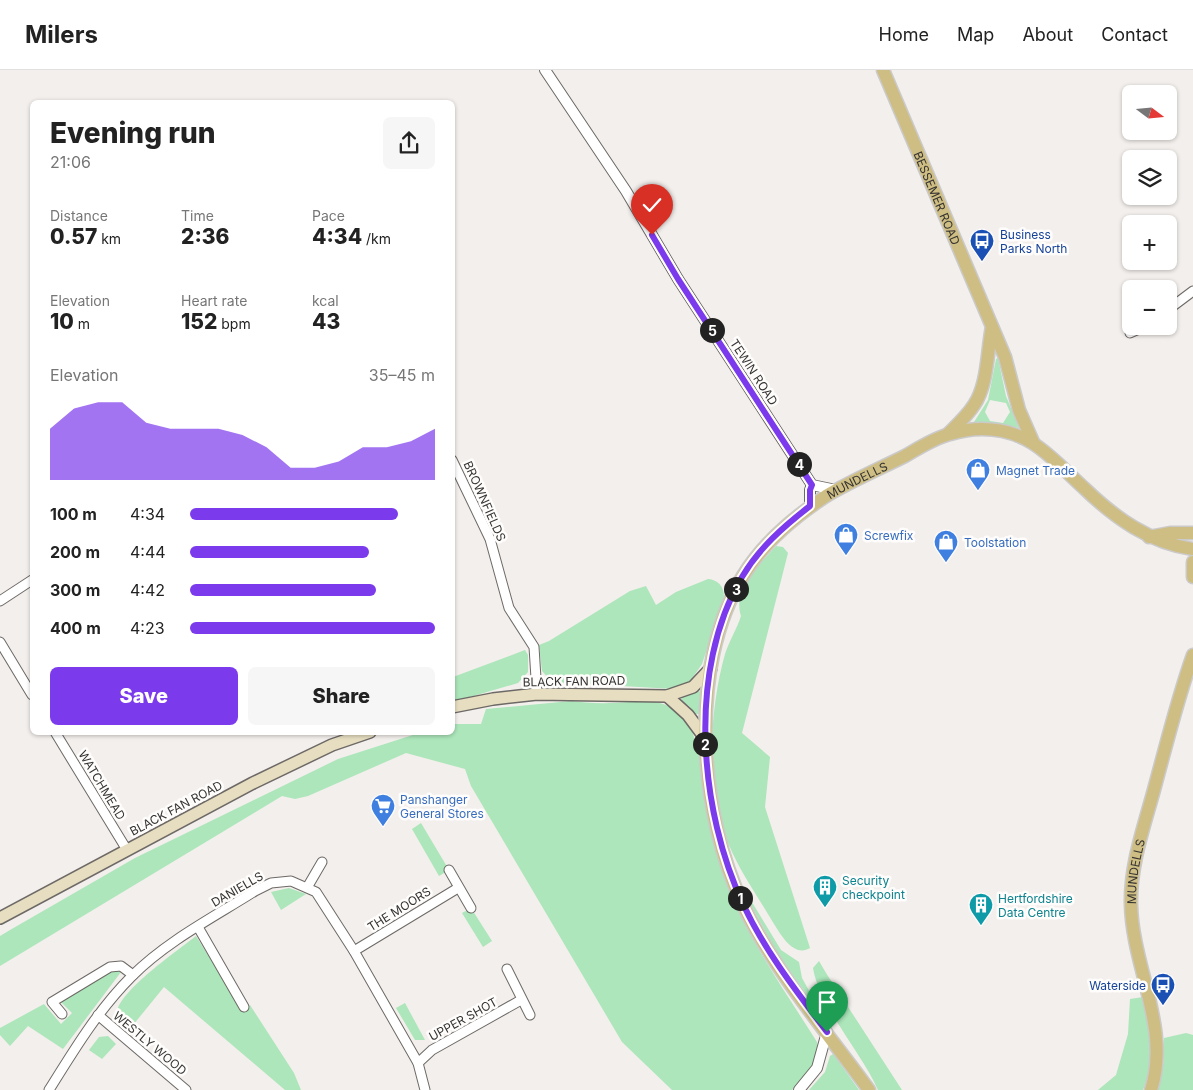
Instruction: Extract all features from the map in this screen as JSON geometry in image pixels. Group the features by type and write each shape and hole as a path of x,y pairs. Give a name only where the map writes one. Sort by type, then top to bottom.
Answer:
{"main road":[{"name":"BESSEMER ROAD","path":"883,70 992,326 1004,357 1019,410 1033,442"},
{"path":"948,434 969,412 979,396 983,384 992,326"},
{"name":"MUNDELLS","path":"869,1090 760,937 732,880 716,828 706,765 705,738 711,668 729,604 743,575 778,533 810,506 836,490 948,434 984,429 1005,432 1033,442 1048,452 1105,507 1149,537 1166,544 1193,549"},
{"path":"1149,537 1170,533 1193,532"},
{"path":"1193,562 1193,577"},
{"name":"MUNDELLS","path":"1151,1090 1156,1061 1157,1039 1149,996 1134,941 1132,881 1166,745 1193,655"},
{"name":"BLACK FAN ROAD","path":"455,706 493,699 537,694 667,696 692,687 711,668"},
{"path":"667,696 688,715 705,738"},
{"name":"BLACK FAN ROAD","path":"0,918 127,850 332,745 361,735"}],"street":[{"name":"TEWIN ROAD","path":"545,70 626,191 678,279 812,485"},
{"path":"1177,303 1193,291"},
{"name":"BROWNFIELDS","path":"455,466 490,539 509,608 534,647 537,694"},
{"path":"810,506 810,490 812,485 836,490"},
{"path":"0,601 30,581"},
{"path":"0,642 30,692"},
{"name":"WATCHMEAD","path":"57,735 127,850"},
{"path":"322,862 308,886 316,892 354,951 418,1063 425,1090"},
{"path":"449,870 471,908"},
{"name":"DANIELLS","path":"49,1090 98,1015 133,975 152,958 198,927 271,883 291,881 308,886"},
{"name":"THE MOORS","path":"354,951 458,888"},
{"path":"198,927 244,1007"},
{"path":"62,1014 52,1002 110,967 121,966 133,975"},
{"path":"507,969 530,1016"},
{"name":"UPPER SHOT","path":"418,1063 432,1050 522,1000"},
{"name":"WESTLY WOOD","path":"98,1015 186,1090"},
{"path":"799,1090 817,1068 827,1032"}],"green space":[{"path":"998,358 1006,396 1019,428 1002,424 974,422 988,400 996,359","holes":["990,400 1006,403 1010,412 1003,423 990,421 985,412"]},
{"path":"776,546 783,547 788,553 742,733 770,757 765,807 810,948 804,950 793,948 784,939 739,865 721,823 713,775 713,725 716,700 725,654 741,616 740,597 749,578"},
{"path":"708,579 720,584 724,597 702,664 689,683 674,689 552,682 542,671 539,645 549,641 630,591 646,586 656,605 676,592"},
{"path":"525,650 528,655 528,672 518,683 455,701 455,676"},
{"path":"698,691 701,692 699,714 695,714 689,706 681,701 682,697"},
{"path":"571,701 599,703 643,701 668,706 685,720 697,746 708,819 722,869 733,899 783,990 817,1042 816,1056 811,1069 792,1090 672,1090 622,1042 471,786 465,769 406,753 308,796 295,799 282,796 0,966 0,936 135,858 338,759 413,735 455,735 455,724 481,724 486,709"},
{"path":"421,823 449,870 439,876 412,829"},
{"path":"289,888 306,894 281,910 271,892"},
{"path":"747,894 781,950 799,962 802,978 817,1005 815,1006 777,953 746,896"},
{"path":"471,908 492,941 483,947 462,913"},
{"path":"196,936 243,1011 250,1005 294,1073 301,1090 285,1090 164,987 129,1030 120,1022 117,1015 119,1006 136,984"},
{"path":"819,961 902,1090 878,1090 823,998 813,968"},
{"path":"120,970 121,972 63,1049 28,1026 10,1046 0,1035 0,1028 44,1004 61,1024 72,1013 58,999 109,971"},
{"path":"1143,997 1150,1032 1151,1055 1143,1090 1098,1090 1116,1075 1128,1034 1130,999"},
{"path":"405,1003 425,1040 415,1040 396,1008"},
{"path":"1186,1033 1193,1035 1193,1090 1157,1090 1164,1061 1164,1038"},
{"path":"108,1036 116,1044 102,1059 89,1050 99,1037"},
{"path":"833,1054 859,1090 809,1090 825,1072 830,1056"}],"place":[{"name":"Business Parks North","path":"982,262"},
{"name":"Magnet Trade","path":"978,491"},
{"name":"Screwfix","path":"846,556"},
{"name":"Toolstation","path":"946,563"},
{"name":"Panshanger General Stores","path":"383,827"},
{"name":"Security checkpoint","path":"825,908"},
{"name":"Hertfordshire Data Centre","path":"981,926"},
{"name":"Waterside","path":"1163,1006"}],"route":[{"path":"652,235 678,279 812,485 810,490 810,506 791,521 759,553 743,575 729,604 711,668 705,738 706,765 716,828 732,880 756,930 795,989 827,1032"}]}
